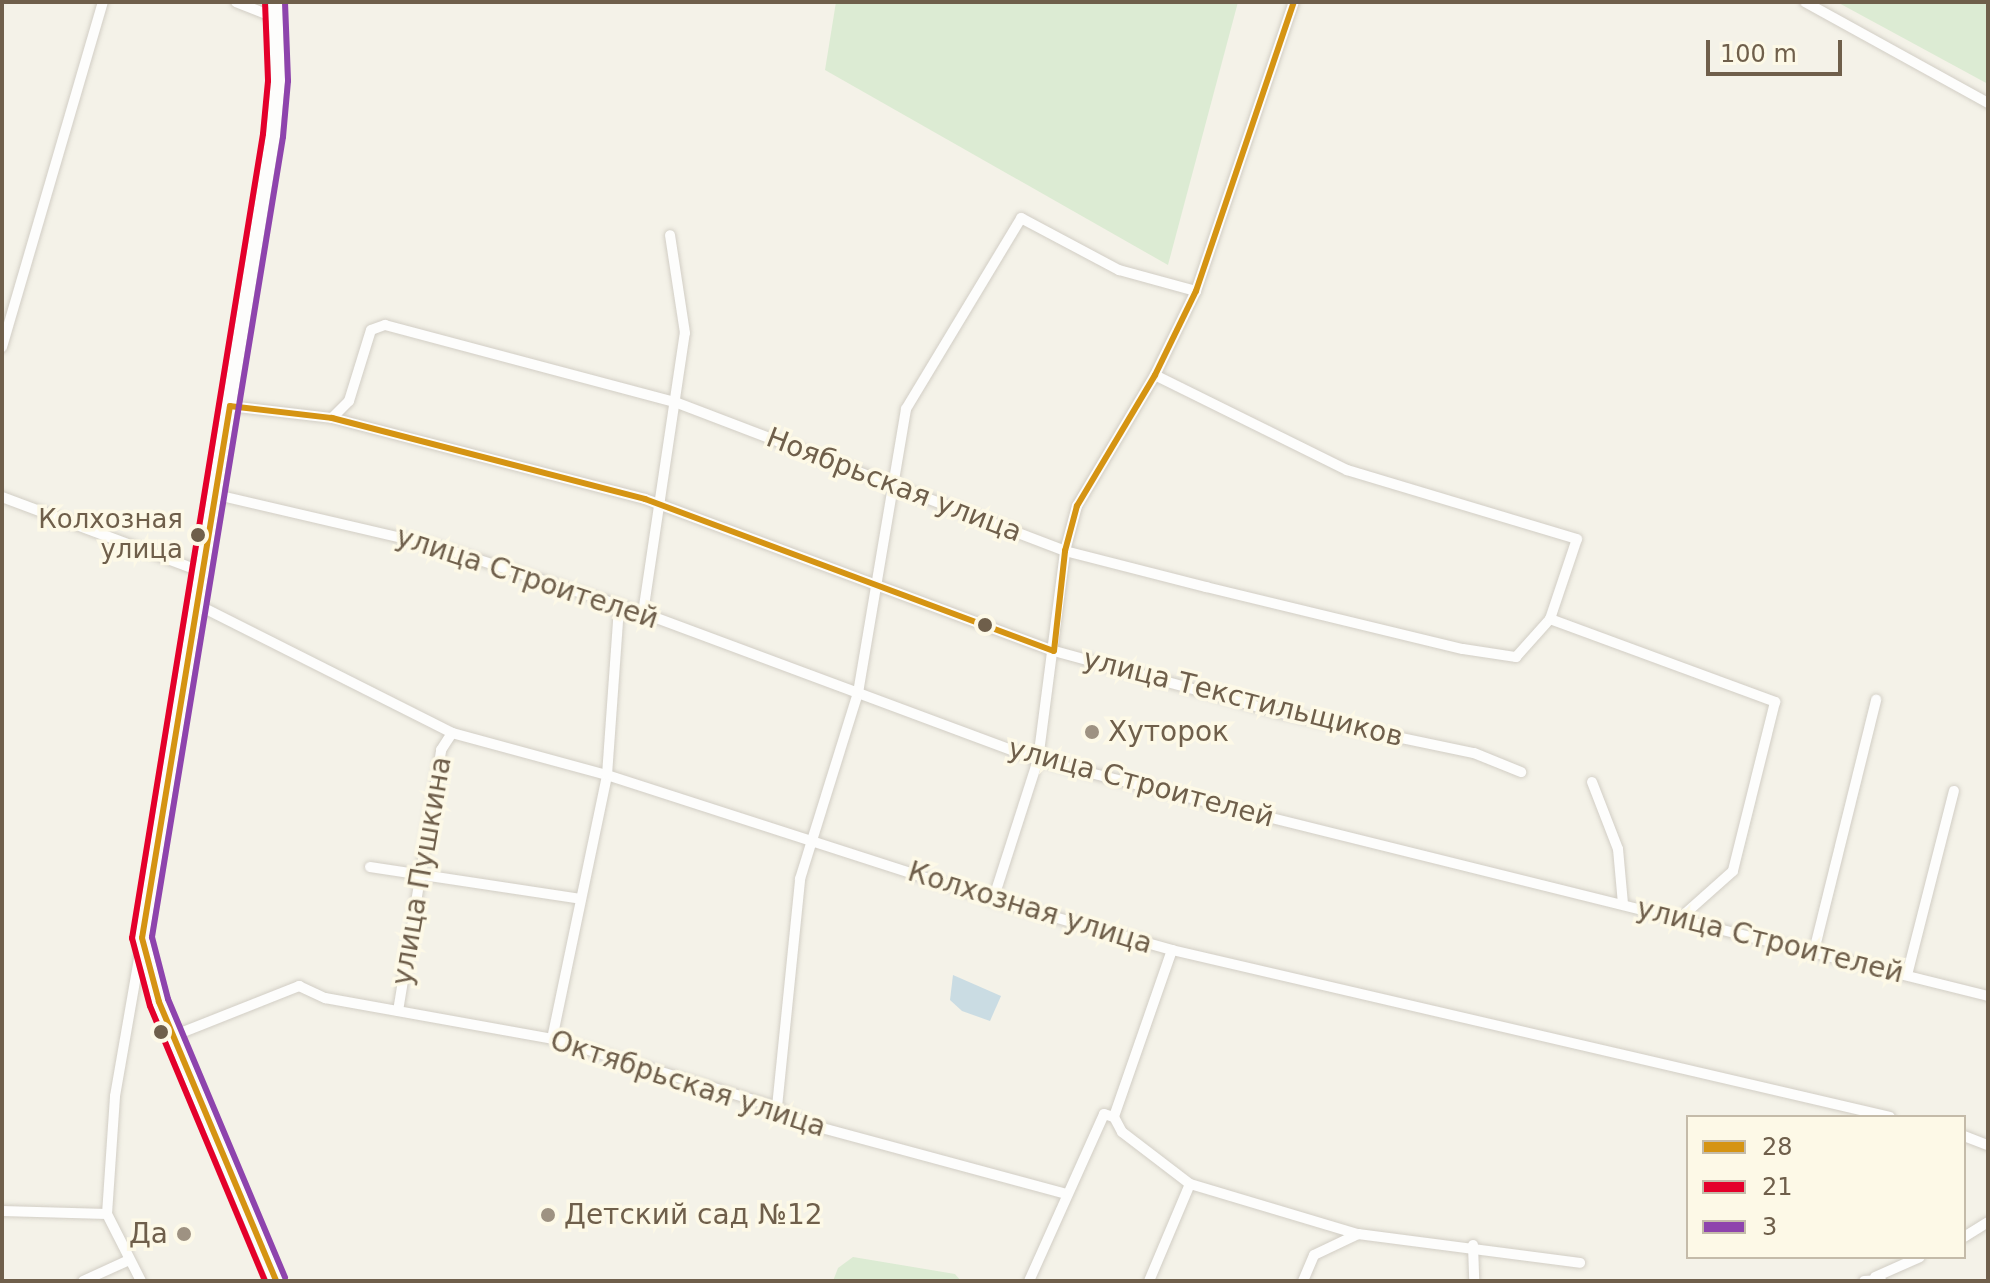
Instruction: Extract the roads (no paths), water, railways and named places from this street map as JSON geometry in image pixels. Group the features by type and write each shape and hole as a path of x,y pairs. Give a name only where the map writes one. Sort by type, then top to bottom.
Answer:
{"main road":[{"path":"275,2 273,135 200,606 142,938 149,974 173,1036 276,1281"}],"street":[{"path":"2,347 103,2"},
{"path":"236,2 276,18"},
{"path":"993,900 1038,760 1065,551 1077,506 1155,375 1196,291 1294,2"},
{"path":"1805,2 1988,103"},
{"path":"777,1107 800,879 809,839 858,693 906,409 1021,218 1119,270 1196,291"},
{"path":"643,613 685,333 670,235"},
{"name":"Ноябрьская улица","path":"332,418 349,401 371,330 385,325 675,402 1065,551 1463,649 1516,657 1550,619"},
{"path":"1155,375 1347,470 1577,539 1550,619 1775,702 1733,871 1680,918"},
{"name":"улица Текстильщиков","path":"230,406 332,418 659,504 1054,651 1277,712 1474,753 1521,772"},
{"name":"улица Строителей","path":"217,495 436,546 643,613 1038,760 1988,996"},
{"path":"2,497 205,573"},
{"name":"Колхозная улица","path":"200,606 452,733 607,775 993,900 1172,950 1881,1115"},
{"path":"552,1039 607,775 619,606"},
{"path":"1814,951 1876,700"},
{"name":"улица Пушкина","path":"398,1011 441,750 452,733"},
{"path":"1592,782 1618,849 1623,904"},
{"path":"1907,975 1954,791"},
{"path":"370,867 581,899"},
{"path":"141,1281 107,1214 115,1096 142,938"},
{"path":"1114,1117 1172,950"},
{"name":"Октябрьская улица","path":"173,1036 299,986 325,998 552,1039 777,1107 807,1124 1067,1194"},
{"path":"1029,1281 1104,1114 1114,1117 1122,1132 1190,1184 1358,1234 1473,1245 1580,1263"},
{"path":"1966,1137 1988,1145"},
{"path":"1149,1281 1190,1184"},
{"path":"2,1211 107,1214"},
{"path":"1966,1236 1988,1222"},
{"path":"1303,1281 1314,1255 1358,1234"},
{"path":"1473,1245 1474,1281"},
{"path":"1874,1280 1916,1259"},
{"path":"83,1281 129,1260"}],"place":[{"name":"Колхозная улица","path":"198,535"},
{"name":"Хуторок","path":"1092,732"},
{"name":"Детский сад №12","path":"548,1215"},
{"name":"Да","path":"184,1234"}]}
